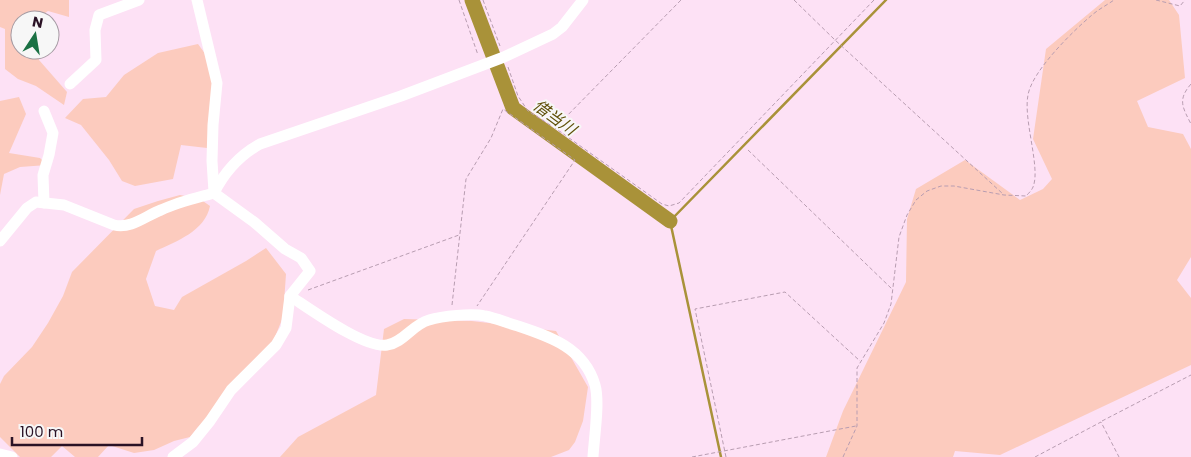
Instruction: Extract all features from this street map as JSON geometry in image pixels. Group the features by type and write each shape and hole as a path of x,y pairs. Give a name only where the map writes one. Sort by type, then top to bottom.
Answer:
{"street":[{"path":"70,84 96,60 95,30 98,15 139,0"},
{"path":"197,0 217,83 212,161 214,193"},
{"path":"0,240 27,208 36,202 64,205 122,227 128,226 159,210 214,193 221,179 245,154 260,144 392,99 504,57 553,34 562,27 583,0"},
{"path":"44,111 53,132 43,175 44,202"},
{"path":"173,457 193,442 210,422 231,390 276,345 286,328 290,296 310,271 300,258 285,249 254,222 214,193"},
{"path":"290,296 369,343 387,346 403,337 417,325 428,320 471,314 486,316 546,335 572,350 592,376 596,387 597,402 593,457"},
{"path":"0,454 12,457"}],"path":[{"path":"459,0 482,66"},
{"path":"483,0 522,105 662,204 669,206 679,203 874,0"},
{"path":"555,128 681,0"},
{"path":"794,0 1004,195"},
{"path":"843,457 857,426 857,368 884,323 892,304 899,237 916,200 927,191 941,186 954,186 1004,195 1026,196 1033,187 1035,170 1028,125 1028,96 1032,83 1045,63 1092,14 1114,0"},
{"path":"1156,0 1180,6 1185,0"},
{"path":"1191,84 1183,97 1182,106 1191,124"},
{"path":"451,317 466,179 490,138 503,109 575,160 471,314"},
{"path":"748,150 893,290"},
{"path":"308,290 460,235"},
{"path":"726,457 695,309 785,292 860,362"},
{"path":"1035,457 1191,375"},
{"path":"1101,422 1119,457"},
{"path":"692,457 857,426"}],"shaded area":[{"path":"0,0 69,0 69,17 60,14 60,10 10,10 10,60 39,60 67,92 64,105 36,86 18,79 5,69 5,29 0,27"},
{"path":"1105,0 1169,0 1179,15 1185,78 1137,101 1148,127 1183,134 1191,149 1191,257 1177,280 1191,298 1191,365 1000,455 955,451 953,457 826,457 843,411 906,282 907,219 916,189 965,160 1020,200 1043,189 1052,179 1033,139 1046,49"},
{"path":"198,44 217,70 218,140 207,148 181,145 173,179 135,186 122,181 109,160 81,125 65,118 83,99 106,97 124,75 158,53"},
{"path":"19,97 26,114 9,153 40,158 47,165 20,167 4,174 0,195 0,101"},
{"path":"180,195 200,199 210,206 207,215 196,229 181,239 156,251 146,279 155,306 174,310 182,297 266,248 286,274 283,317 267,357 216,414 198,427 190,437 174,441 154,450 134,453 109,445 98,457 75,457 62,446 51,457 20,457 0,437 0,384 4,376 32,347 48,323 63,296 72,272 134,209"},
{"path":"404,319 472,321 556,331 588,387 583,421 575,442 569,450 551,457 280,457 298,437 376,395 384,329"}],"waterway":[{"name":"借当川","path":"472,0 513,108 670,221"},
{"path":"721,457 670,221 886,0"}]}
